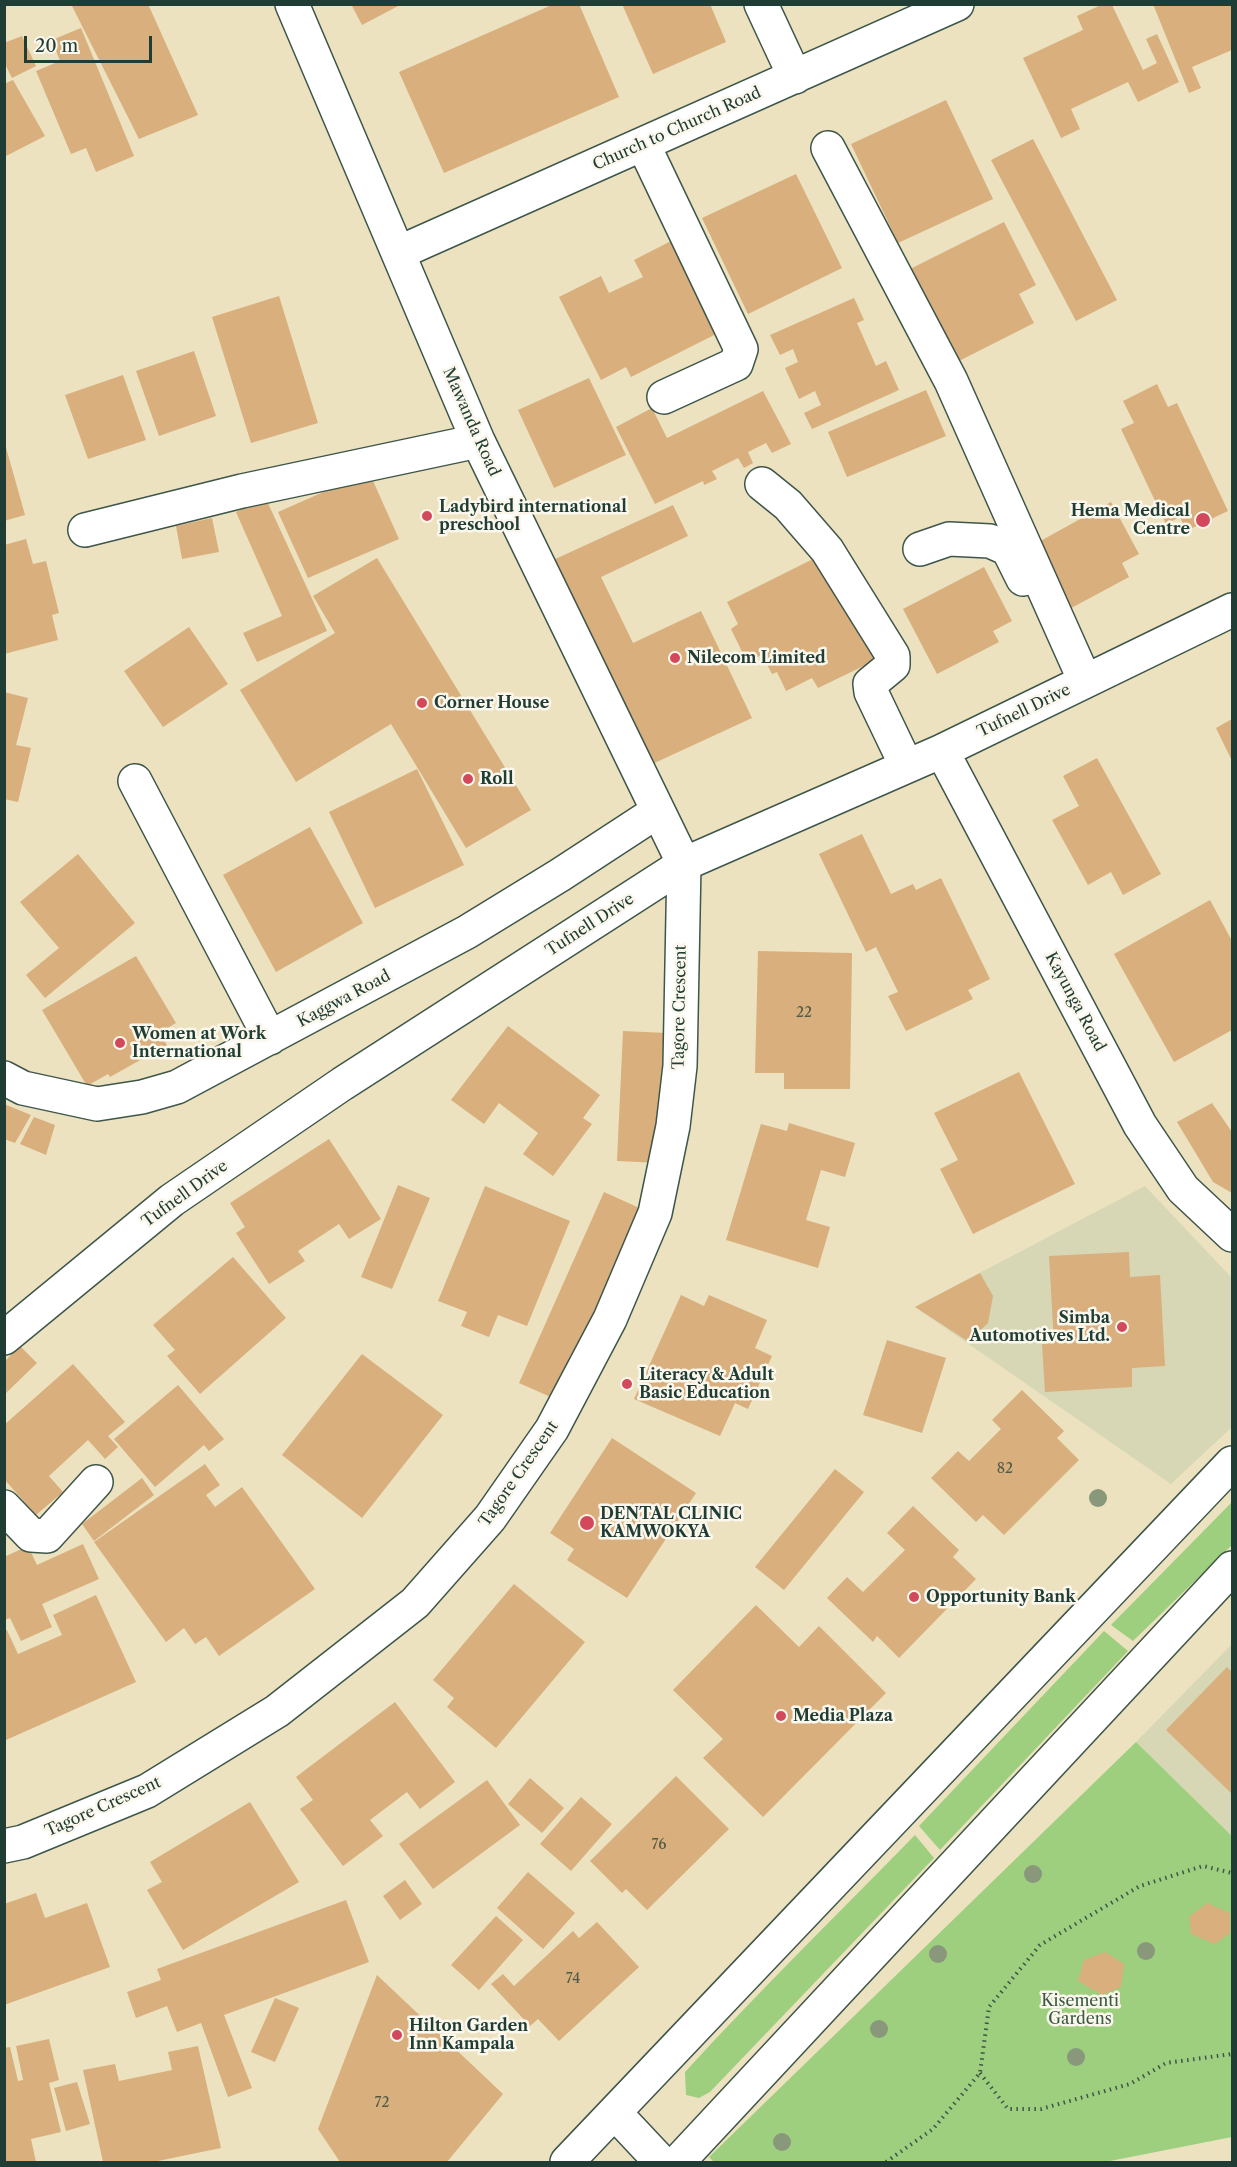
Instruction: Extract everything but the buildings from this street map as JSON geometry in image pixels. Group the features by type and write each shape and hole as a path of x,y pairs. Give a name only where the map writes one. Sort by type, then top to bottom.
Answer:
{"street":[{"name":"Mawanda Road","path":"292,4 478,441 684,864"},
{"path":"761,4 795,77"},
{"name":"Church to Church Road","path":"398,253 957,4"},
{"path":"643,144 741,349 736,364 664,397"},
{"path":"828,148 951,381 1080,684"},
{"path":"85,531 242,491 478,441"},
{"path":"762,484 788,505 826,550 893,656 893,665 870,684 871,692 906,765"},
{"path":"920,549 949,539 990,541 1008,549 1080,684"},
{"name":"Tufnell Drive","path":"4,1338 172,1200 342,1084 684,864 942,751 1233,610"},
{"name":"Kayunga Road","path":"942,751 1140,1125 1183,1189 1233,1235"},
{"path":"135,781 270,1038"},
{"name":"Kaggwa Road","path":"4,1078 23,1088 97,1104 142,1097 177,1087 467,932 658,811"},
{"name":"Tagore Crescent","path":"4,1846 23,1842 147,1791 277,1711 415,1603 490,1518 552,1429 610,1319 655,1213 673,1126 680,1066 684,864"},
{"path":"567,2163 1233,1463"},
{"path":"4,1507 31,1535 47,1536 96,1482"},
{"path":"678,2163 1233,1568"},
{"path":"615,2113 661,2163"}],"path":[{"path":"886,2163 933,2129 980,2073 989,2007 1040,1945 1140,1886 1203,1866 1233,1873"},
{"path":"980,2073 1008,2109 1041,2109 1130,2084 1167,2063 1233,2054"}],"shaded area":[{"path":"1145,1186 1232,1278 1232,1427 1171,1484 915,1307"},
{"path":"1232,1644 1232,1836 1136,1742"}],"green space":[{"path":"1232,1502 1232,1545 1133,1641 1111,1625"},
{"path":"1104,1631 1128,1651 940,1850 919,1826"},
{"name":"Kisementi Gardens","path":"1136,1742 1232,1836 1232,2137 1105,2162 714,2162 709,2157"},
{"path":"915,1835 934,1858 710,2092 699,2098 686,2095 685,2072"}],"place":[{"name":"Ladybird international preschool","path":"427,516"},
{"name":"Hema Medical Centre","path":"1203,520"},
{"name":"Nilecom Limited","path":"675,658"},
{"name":"Corner House","path":"422,703"},
{"name":"Roll","path":"468,779"},
{"name":"Women at Work International","path":"120,1043"},
{"name":"Simba Automotives Ltd.","path":"1122,1327"},
{"name":"Literacy & Adult Basic Education","path":"627,1384"},
{"name":"DENTAL CLINIC KAMWOKYA","path":"587,1523"},
{"name":"Opportunity Bank","path":"914,1597"},
{"name":"Media Plaza","path":"781,1716"},
{"name":"Hilton Garden Inn Kampala","path":"397,2035"}]}
